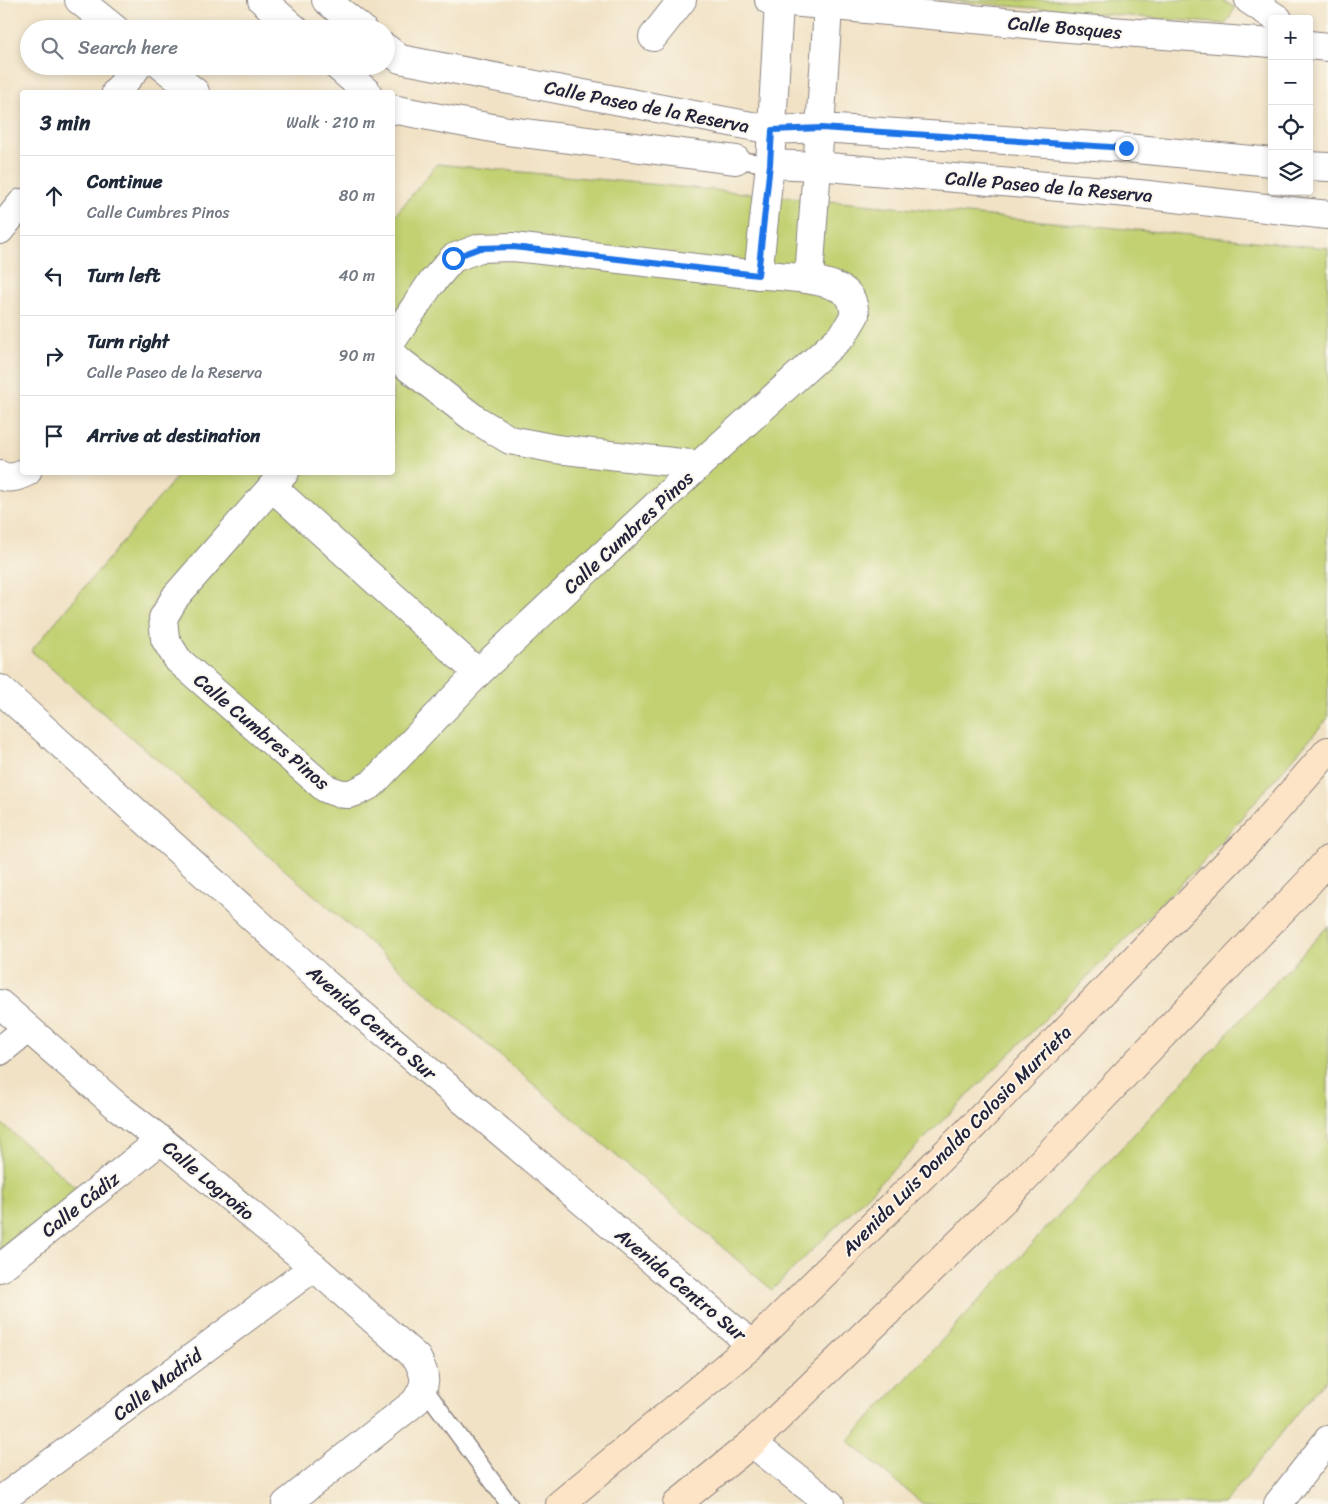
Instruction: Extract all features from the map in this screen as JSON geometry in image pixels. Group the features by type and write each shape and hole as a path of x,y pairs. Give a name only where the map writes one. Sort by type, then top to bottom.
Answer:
{"main road":[{"name":"Avenida Luis Donaldo Colosio Murrieta","path":"560,1504 752,1345 994,1104 1259,830 1328,751"},
{"path":"677,1504 752,1443 1024,1180 1328,860"}],"street":[{"path":"79,0 104,20"},
{"path":"262,0 285,20"},
{"path":"326,0 351,20"},
{"path":"652,37 682,0"},
{"path":"1250,0 1272,15"},
{"path":"758,275 772,130 774,1"},
{"name":"Calle Bosques","path":"774,1 1070,28 1268,43"},
{"path":"809,279 828,6"},
{"name":"Calle Paseo de la Reserva","path":"395,55 400,59 772,130 821,128 1126,148 1268,162"},
{"path":"118,90 130,75"},
{"path":"173,75 192,90"},
{"path":"347,75 365,90"},
{"name":"Calle Paseo de la Reserva","path":"395,110 508,131 736,160"},
{"name":"Calle Paseo de la Reserva","path":"770,164 817,166 1139,194 1328,215"},
{"path":"1313,166 1328,167"},
{"path":"0,230 20,206"},
{"name":"Calle Cumbres Pinos","path":"278,480 176,596 163,618 165,639 178,660 325,788 340,795 354,794 372,784 478,672 699,465 843,335 855,315 852,300 844,291 809,279 758,275 513,247 480,248 453,258 429,286 395,337"},
{"path":"395,357 475,419 510,440 556,449 699,465"},
{"path":"0,475 5,478 22,475"},
{"path":"278,480 478,672"},
{"name":"Avenida Centro Sur","path":"0,689 326,984 752,1345"},
{"name":"Calle Logroño","path":"0,1004 118,1107 161,1140 314,1267 417,1358 424,1373 424,1388"},
{"path":"0,1051 27,1029"},
{"name":"Calle Cádiz","path":"0,1268 161,1140"},
{"name":"Calle Madrid","path":"0,1501 314,1267"},
{"path":"286,1504 415,1402 424,1388"},
{"path":"1278,1504 1328,1440"},
{"path":"752,1443 830,1504"}],"lane":[{"path":"736,160 770,164"},
{"path":"424,1388 509,1504"}],"green space":[{"path":"938,0 1222,0 1235,8 1226,24"},
{"path":"437,164 1328,248 1328,718 1202,863 772,1290 31,651 178,475 395,475 395,216"},
{"path":"1328,926 1328,1376 1224,1504 923,1504 848,1441"},
{"path":"0,1122 81,1192 0,1256"}],"route":[{"path":"453,258 480,248 513,247 758,275 772,130 821,128 1126,148"}]}
